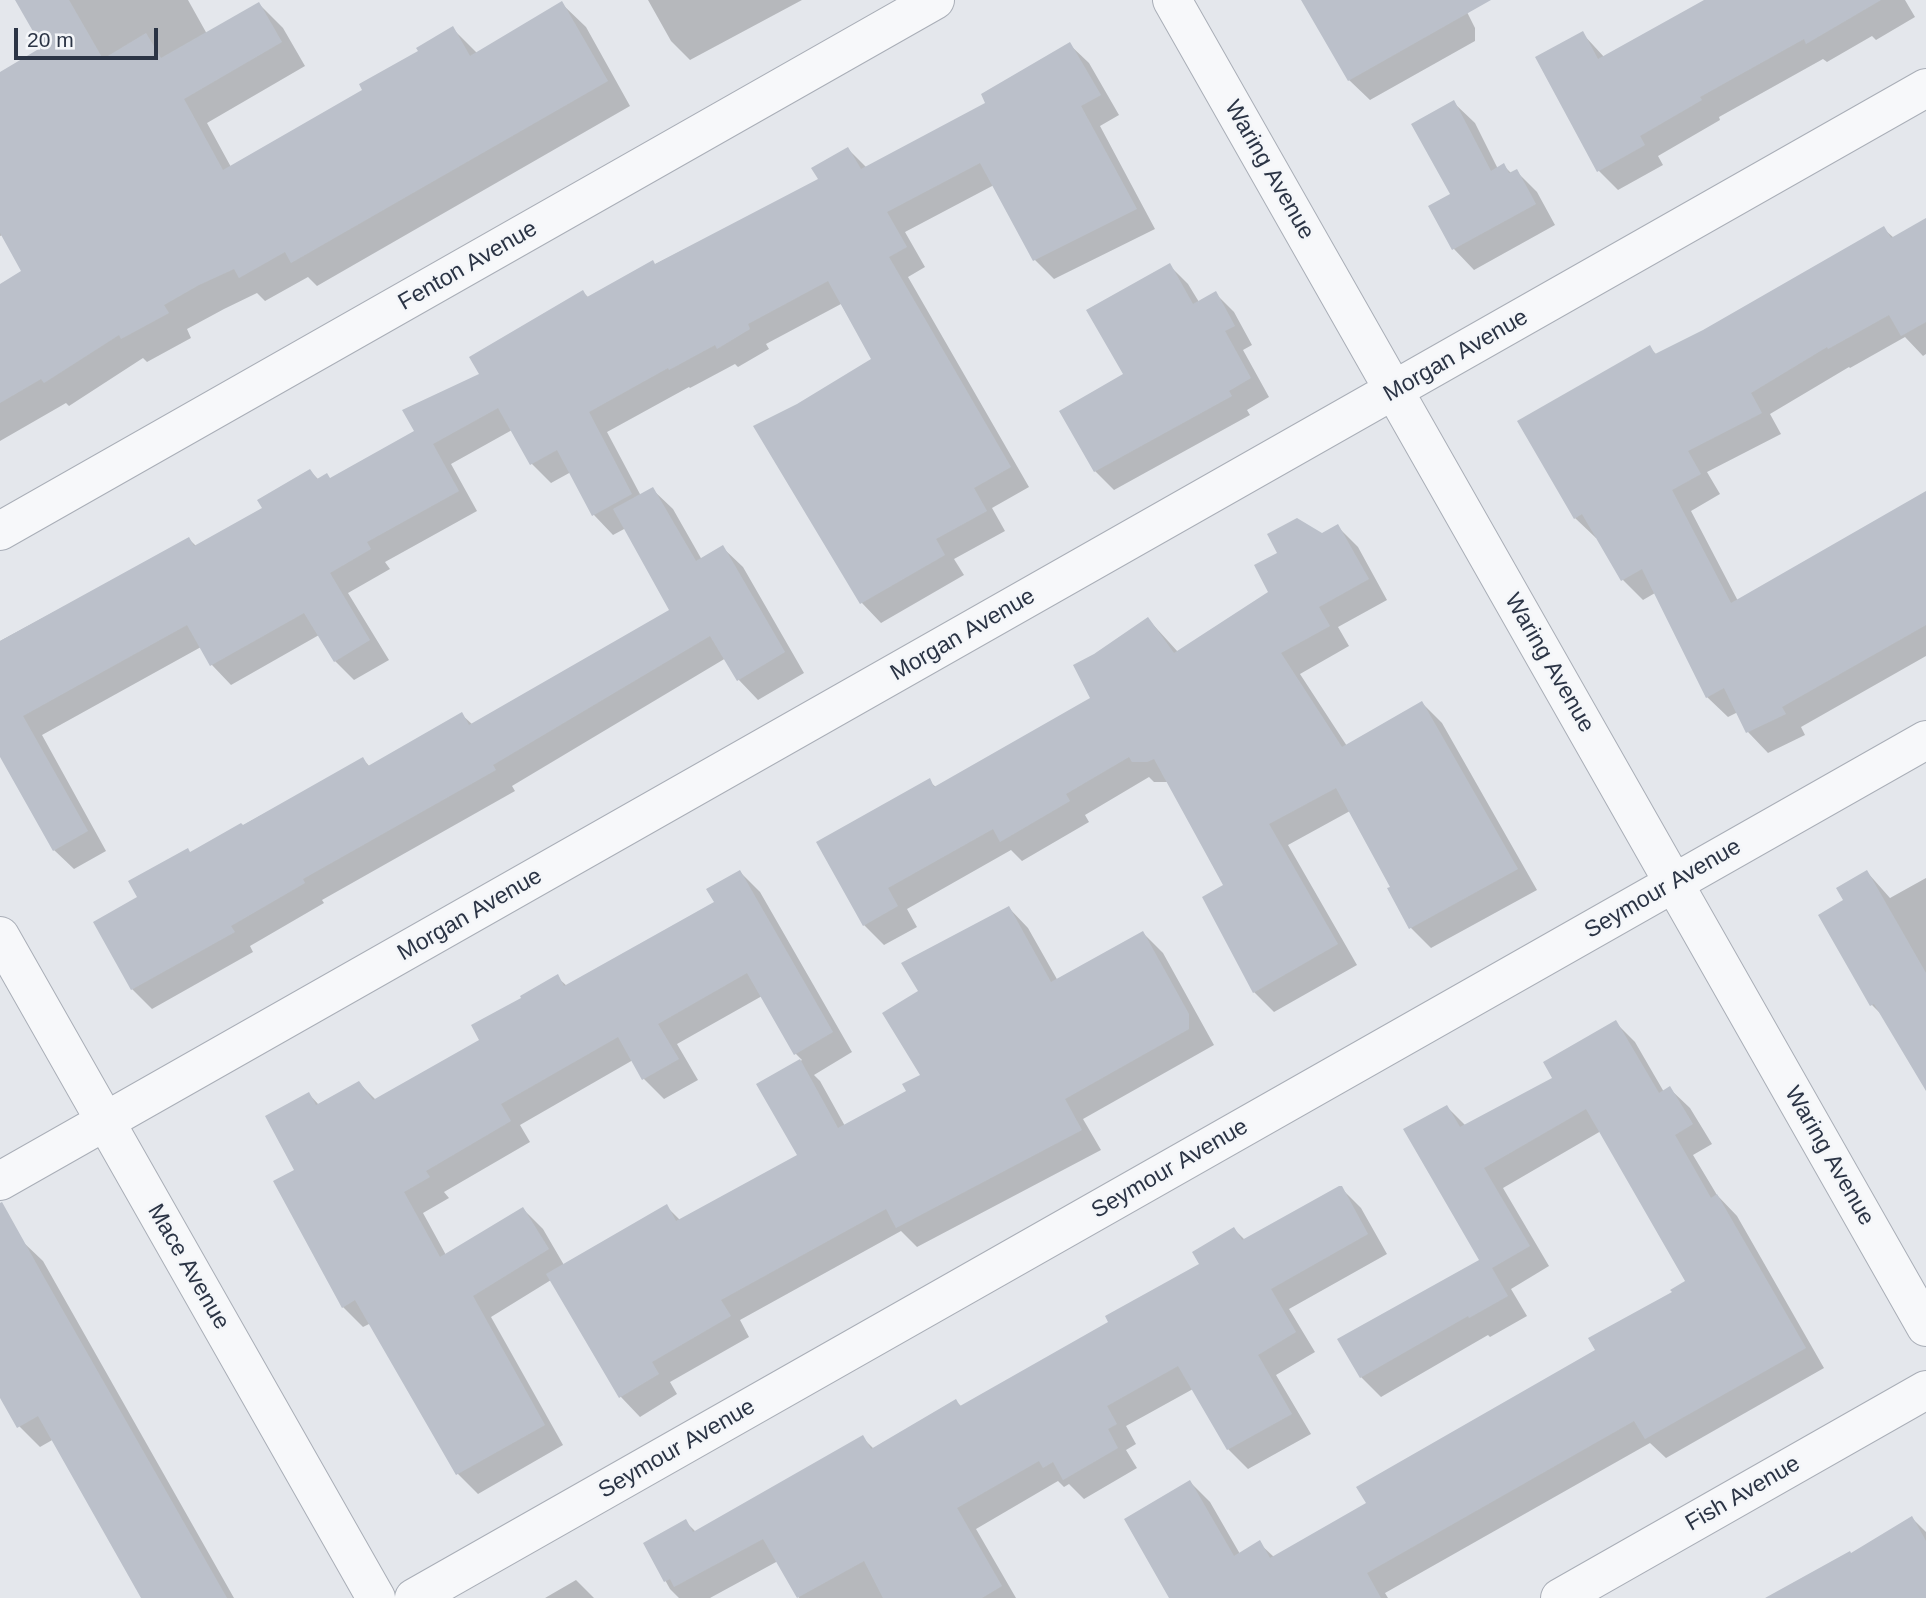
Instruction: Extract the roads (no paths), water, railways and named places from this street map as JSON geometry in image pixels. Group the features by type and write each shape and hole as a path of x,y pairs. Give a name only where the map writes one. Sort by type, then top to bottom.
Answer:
{"street":[{"name":"Fenton Avenue","path":"0,531 935,0"},
{"name":"Waring Avenue","path":"1172,0 1926,1327"},
{"name":"Morgan Avenue","path":"0,1181 1926,88"},
{"name":"Seymour Avenue","path":"414,1598 1926,740"},
{"name":"Mace Avenue","path":"0,936 376,1598"},
{"name":"Fish Avenue","path":"1560,1598 1926,1390"}]}
